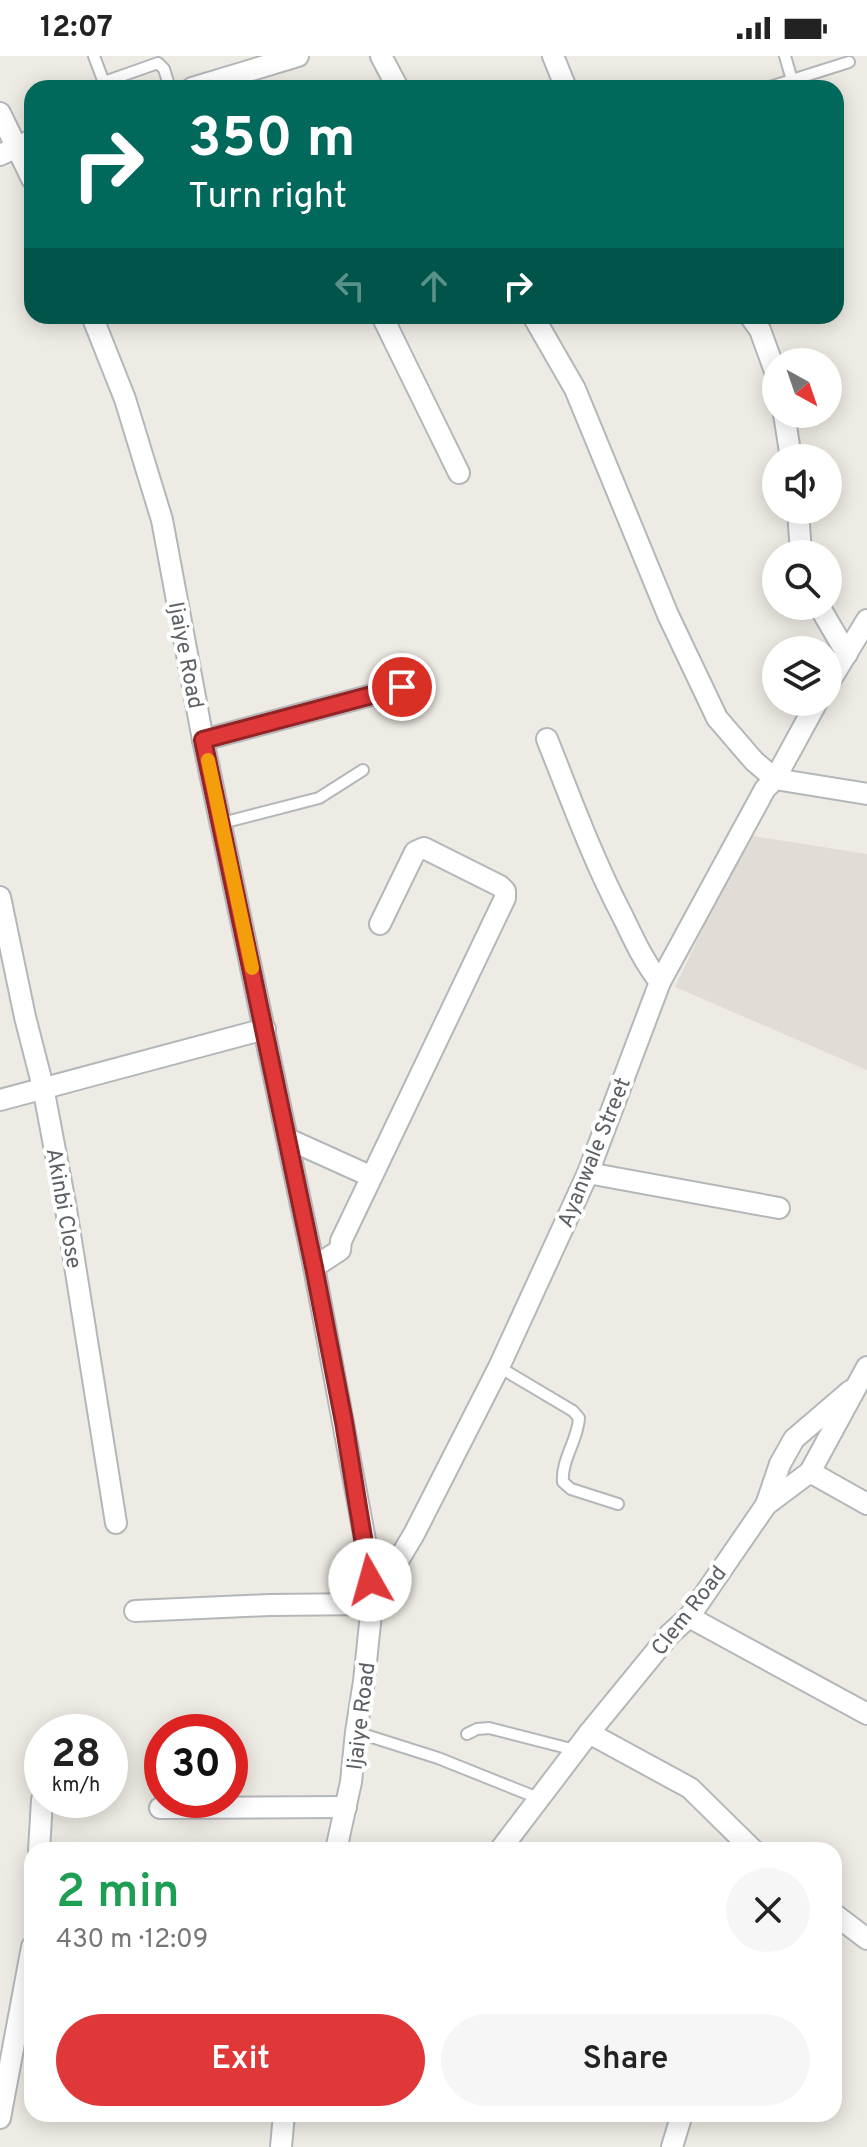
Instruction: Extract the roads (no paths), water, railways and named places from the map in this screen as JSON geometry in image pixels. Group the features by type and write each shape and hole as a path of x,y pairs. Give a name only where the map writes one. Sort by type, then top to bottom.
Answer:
{"street":[{"path":"218,80 298,56"},
{"path":"381,56 394,80"},
{"path":"553,56 563,80"},
{"path":"0,113 17,147"},
{"name":"Ijaiye Road","path":"95,324 125,399 162,520 203,740 314,1267 368,1556 372,1604 364,1681 351,1782 338,1842"},
{"path":"386,324 459,473"},
{"path":"538,324 575,389 668,615 717,718 775,779 867,794"},
{"path":"756,324 767,348"},
{"path":"827,620 847,654"},
{"path":"842,662 867,620"},
{"path":"203,740 402,687"},
{"name":"Ayanwale Street","path":"372,1604 414,1534 499,1367 588,1173 660,982 765,789 775,779 809,716"},
{"path":"547,739 617,907 648,967 660,982"},
{"path":"314,1267 340,1250 341,1241 370,1176 505,898 505,891 424,848 415,852 380,924"},
{"name":"Akinbi Close","path":"0,897 43,1087 65,1203 116,1523"},
{"path":"0,1100 265,1029"},
{"path":"288,1139 370,1176"},
{"path":"588,1173 779,1208"},
{"path":"766,1505 780,1464 794,1439 863,1375"},
{"name":"Clem Road","path":"506,1842 575,1750 670,1634 689,1617 766,1505 810,1472 863,1375"},
{"path":"810,1472 867,1504"},
{"path":"135,1611 372,1604"},
{"path":"689,1617 867,1714"},
{"path":"589,1733 690,1788 745,1842"},
{"path":"248,1808 346,1807"},
{"path":"39,1842 41,1818"},
{"path":"842,1920 867,1939"},
{"path":"0,2118 24,1990"},
{"path":"281,2147 283,2122"},
{"path":"672,2147 680,2122"}],"lane":[{"path":"94,56 103,80"},
{"path":"785,56 792,80 849,62"},
{"path":"110,80 158,63 167,80"},
{"path":"222,823 319,798 363,770"},
{"path":"499,1367 573,1411 579,1418 579,1428 562,1473 563,1482 571,1489 618,1504"},
{"path":"467,1734 489,1728 575,1750"},
{"path":"356,1732 438,1758 538,1798"},
{"path":"438,1758 449,1747"}]}
